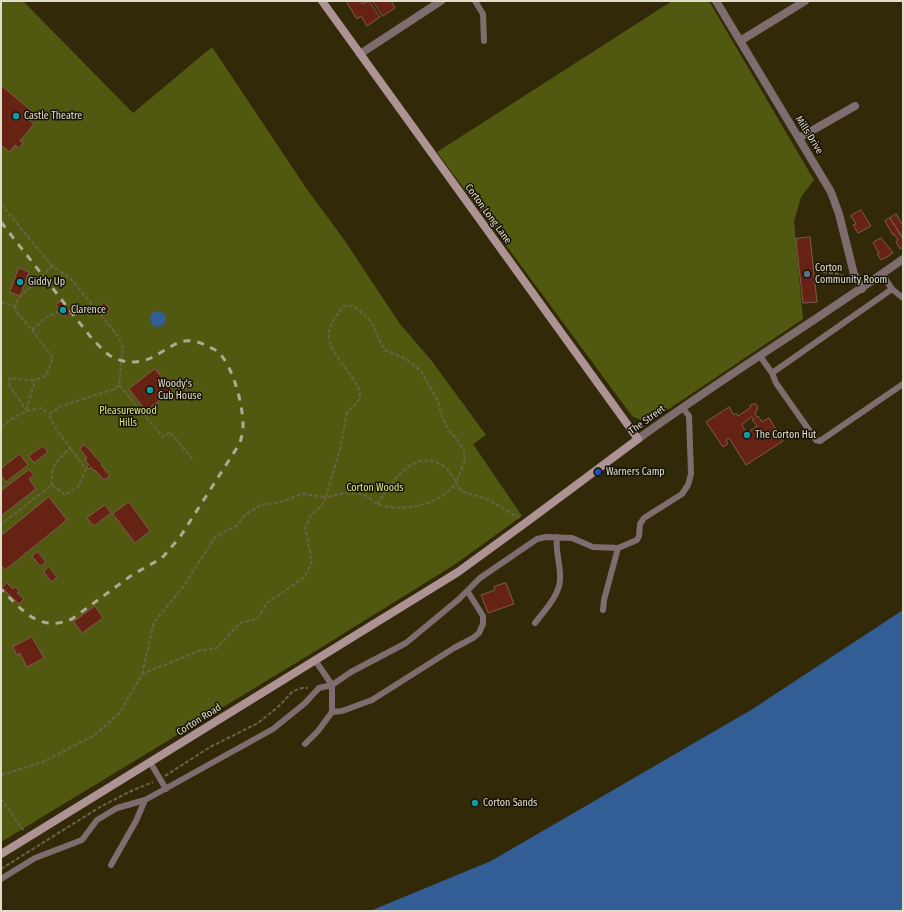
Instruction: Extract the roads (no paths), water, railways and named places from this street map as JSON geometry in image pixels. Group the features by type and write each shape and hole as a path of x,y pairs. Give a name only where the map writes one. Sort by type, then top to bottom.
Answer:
{"main road":[{"name":"Corton Long Lane","path":"322,1 638,438"},
{"name":"The Street","path":"408,603 458,572 638,438"},
{"name":"Corton Road","path":"1,854 408,603"}],"street":[{"path":"360,54 441,1"},
{"name":"Mills Drive","path":"716,1 831,192 839,214 854,274 862,289"},
{"path":"740,40 805,1"},
{"path":"799,138 855,106"},
{"name":"The Street","path":"638,438 682,407 862,289 903,259"}],"lane":[{"path":"475,1 483,14 484,41"},
{"path":"882,274 892,289 903,298"},
{"path":"772,373 892,289"},
{"path":"760,356 772,373 776,383 816,440 820,441 903,384"},
{"path":"1,879 35,858 82,840 97,820 116,808 145,800 273,729 304,704 319,688 332,685 351,672 406,643 468,592 480,578 537,539 546,537 572,538 593,547 618,548 637,540 640,536 640,524 644,518 682,494 688,485 691,474 689,416 682,407"},
{"path":"535,623 555,597 560,581 556,546 557,537"},
{"path":"604,610 604,600 618,548"},
{"path":"332,712 342,711 372,700 479,633 483,624 483,616 468,592"},
{"path":"305,744 318,732 332,712 332,685 315,660"},
{"path":"150,762 166,789"},
{"path":"111,865 136,821 145,800"}],"water":[{"path":"158,311 165,316 166,319 161,326 158,327 151,322 150,319 155,312"},
{"path":"903,610 903,911 370,911 491,861 751,710"}],"railway":[{"path":"1,222 93,340 109,355 127,362 146,360 171,346 188,341 201,343 217,351 223,357 233,376 242,409 243,419 240,443 180,537 162,558 132,575 72,619 60,623 50,623 32,617 16,605 1,589"}],"place":[{"name":"Castle Theatre","path":"16,116"},
{"name":"Corton Community Room","path":"807,274"},
{"name":"Giddy Up","path":"20,282"},
{"name":"Clarence","path":"63,310"},
{"name":"Woody's Cub House","path":"150,390"},
{"name":"The Corton Hut","path":"747,435"},
{"name":"Warners Camp","path":"598,472"},
{"name":"Corton Sands","path":"475,803"}],"park label":[{"name":"Pleasurewood Hills","path":"128,416"},
{"name":"Corton Woods","path":"375,488"}]}
